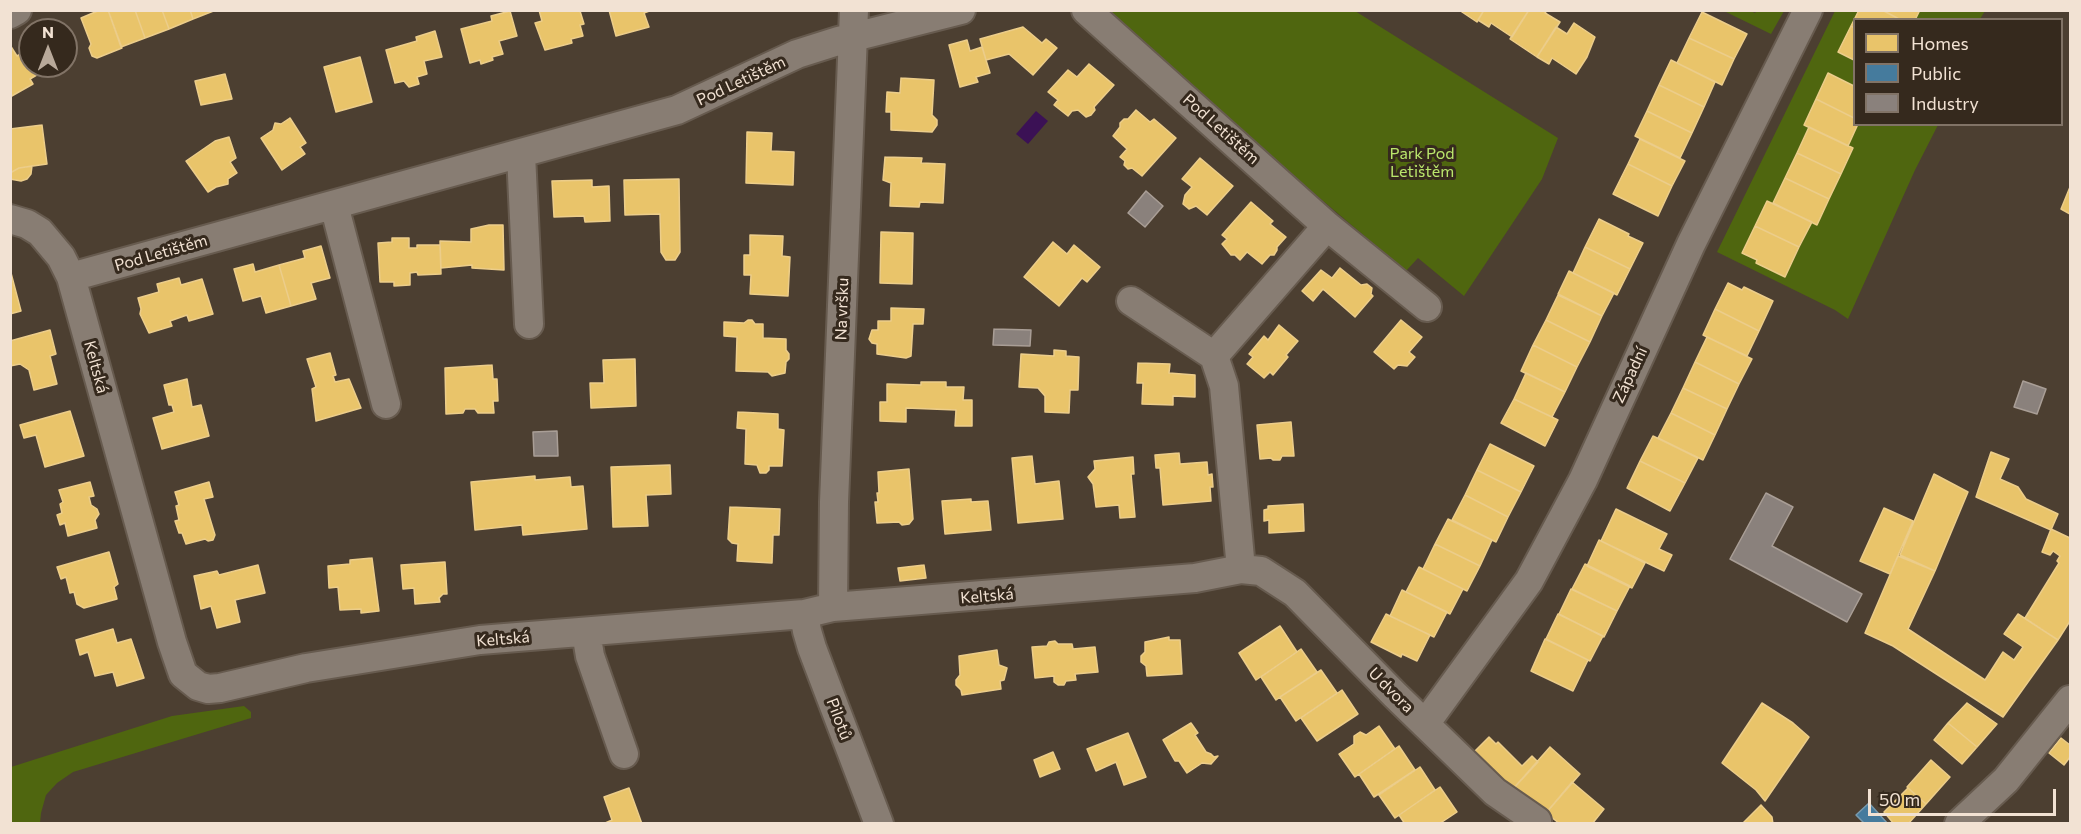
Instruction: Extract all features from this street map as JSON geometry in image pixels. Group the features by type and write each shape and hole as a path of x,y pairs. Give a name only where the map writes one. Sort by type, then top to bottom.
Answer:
{"street":[{"path":"10,14 17,10"},
{"name":"Pod Letištěm","path":"71,277 677,110 797,54 854,24 961,10"},
{"name":"Pod Letištěm","path":"1086,10 1327,226 1427,307"},
{"name":"Západní","path":"1425,724 1529,581 1582,480 1691,244 1808,10"},
{"name":"Na vršku","path":"833,607 834,502 854,24"},
{"path":"521,154 529,324"},
{"path":"334,205 386,404"},
{"path":"10,219 27,224 40,232 61,257 71,277"},
{"path":"1214,356 1327,226"},
{"name":"Keltská","path":"71,277 172,642 183,674 192,682 208,689 306,668 457,644 804,614 833,607 1195,578 1241,569"},
{"path":"1131,301 1214,356 1224,386 1241,569"},
{"name":"U dvora","path":"1241,569 1261,571 1295,593 1495,792 1537,821"},
{"name":"Pilotů","path":"804,614 812,648 879,824"},
{"path":"586,632 590,656 624,754"},
{"path":"1959,824 2006,780 2070,700"}],"green space":[{"name":"Park Pod Letištěm","path":"1098,11 1355,11 1558,138 1542,179 1464,296 1418,258 1406,271"},
{"path":"1724,11 1755,13 1757,11 1784,11 1771,34"},
{"path":"1835,11 1859,11 1855,18 1853,18 1853,23 1838,52 1853,60 1853,85 1829,73 1809,127 1773,203 1767,201 1742,252 1757,260 1756,263 1785,277 1812,222 1817,225 1853,149 1848,146 1858,126 1937,126 1915,170 1848,319 1835,310 1717,252"},
{"path":"1920,11 1985,11 1981,18 1916,18"},
{"path":"244,706 251,712 251,718 73,772 57,783 46,795 40,823 11,823 11,767 172,716"}],"shaded area":[{"path":"1036,111 1048,121 1028,144 1016,134"}],"building: Homes":[{"path":"100,10 108,10 122,48 97,58 92,56 89,48 91,44 81,18"},
{"path":"108,10 135,10 145,38 121,47"},
{"path":"135,10 162,10 169,29 145,38"},
{"path":"162,10 190,10 193,19 169,29"},
{"path":"190,10 216,10 193,19"},
{"path":"539,10 580,11 584,24 580,25 583,36 571,39 572,43 545,50 535,23 542,21"},
{"path":"609,10 652,10 644,13 649,27 616,36"},
{"path":"1459,10 1484,10 1477,22"},
{"path":"1484,10 1529,10 1512,37 1491,23 1489,27 1478,20"},
{"path":"1529,10 1547,10 1545,13 1560,22 1537,57 1510,39"},
{"path":"1859,10 1882,10 1897,18 1855,18"},
{"path":"1882,10 1920,10 1916,18 1897,18"},
{"path":"510,11 517,36 499,41 503,54 492,57 493,60 481,64 480,60 470,63 461,29 492,21 491,16"},
{"path":"1702,12 1747,34 1734,59 1689,38"},
{"path":"1574,23 1595,37 1587,57 1576,74 1552,58 1549,64 1537,57 1556,27 1567,34"},
{"path":"1851,26 1853,27 1853,60 1838,52"},
{"path":"1023,27 1042,43 1046,39 1057,48 1033,75 1009,54 986,60 980,39"},
{"path":"435,31 442,57 424,61 427,74 417,77 419,84 409,87 404,81 395,83 386,50 417,41 416,37"},
{"path":"1689,38 1734,59 1722,85 1677,63"},
{"path":"967,40 970,51 982,47 990,73 976,77 978,82 960,87 949,45"},
{"path":"10,45 18,55 18,78 32,78 30,79 33,84 10,97"},
{"path":"360,57 372,102 336,112 324,67"},
{"path":"1671,60 1715,82 1704,107 1659,85"},
{"path":"1089,64 1114,85 1094,107 1095,110 1091,115 1086,117 1078,110 1072,111 1068,116 1054,105 1058,100 1048,92 1068,70 1077,77"},
{"path":"1828,73 1853,86 1853,118 1816,99"},
{"path":"225,74 232,99 201,105 195,81"},
{"path":"901,78 934,80 932,115 937,120 937,125 932,132 891,130 891,112 886,112 887,92 900,93"},
{"path":"1659,85 1704,107 1692,133 1647,111"},
{"path":"1816,99 1853,118 1853,126 1857,126 1848,146 1804,125"},
{"path":"1136,110 1150,122 1154,119 1176,138 1142,176 1124,165 1125,161 1120,157 1127,149 1113,136 1120,127 1120,123 1128,119"},
{"path":"1647,111 1692,133 1680,158 1635,136"},
{"path":"290,118 306,143 300,147 305,154 282,170 261,138 273,130 275,123 281,124"},
{"path":"42,125 47,164 19,168 10,173 10,129"},
{"path":"1809,127 1853,148 1841,174 1797,153"},
{"path":"747,132 772,133 771,151 794,152 793,185 746,183"},
{"path":"229,137 236,158 230,162 237,173 228,179 228,184 208,192 186,161 215,141"},
{"path":"1640,139 1685,161 1672,186 1628,164"},
{"path":"1797,153 1841,174 1829,199 1785,178"},
{"path":"885,157 922,158 921,163 945,164 943,203 920,202 919,207 890,206 891,183 883,180"},
{"path":"1200,158 1233,186 1207,215 1196,206 1189,209 1183,204 1185,195 1192,187 1182,179"},
{"path":"1628,164 1672,186 1658,216 1613,194"},
{"path":"32,166 31,174 27,179 21,181 10,179 10,173 19,168"},
{"path":"1785,178 1829,199 1817,225 1773,203"},
{"path":"679,179 680,252 675,260 666,260 661,252 660,214 625,215 624,180"},
{"path":"592,180 592,187 609,186 610,221 585,222 584,216 554,217 552,181"},
{"path":"2070,187 2070,214 2061,209"},
{"path":"1767,201 1812,222 1799,247 1755,226"},
{"path":"1251,202 1273,221 1270,224 1286,237 1277,247 1274,255 1270,255 1262,264 1247,252 1240,260 1235,255 1231,255 1222,244 1227,239 1222,235"},
{"path":"1599,219 1643,243 1630,269 1585,247"},
{"path":"503,225 504,270 472,268 472,265 441,268 440,241 471,242 471,229"},
{"path":"1755,226 1799,247 1785,277 1756,263 1757,260 1742,253"},
{"path":"881,232 913,233 912,284 880,283"},
{"path":"750,235 783,236 782,256 790,257 788,296 750,294 751,275 744,275 744,255 750,255"},
{"path":"392,238 409,238 409,248 417,248 417,245 440,245 441,274 410,273 410,285 394,286 394,282 380,282 378,243 392,242"},
{"path":"1053,242 1067,254 1074,245 1100,267 1087,282 1082,278 1059,306 1024,277"},
{"path":"321,246 330,278 311,283 316,299 291,306 279,265 305,258 303,251"},
{"path":"1585,247 1630,269 1617,295 1573,273"},
{"path":"253,264 255,272 279,265 291,306 266,313 261,296 243,301 234,269"},
{"path":"1340,268 1361,285 1367,284 1372,288 1373,296 1355,317 1323,289 1313,301 1302,291 1321,270 1332,278"},
{"path":"1569,271 1614,293 1602,316 1558,294"},
{"path":"10,273 21,311 10,314"},
{"path":"179,278 181,285 202,279 213,314 189,321 187,315 170,321 172,326 149,333 140,314 138,298 159,292 157,284"},
{"path":"1728,283 1742,290 1744,287 1773,301 1759,331 1715,309"},
{"path":"1558,295 1602,316 1590,342 1546,320"},
{"path":"891,308 924,309 923,324 913,324 911,356 906,358 877,354 877,344 872,343 869,339 872,330 878,330 878,321 891,321"},
{"path":"1715,309 1759,331 1747,356 1703,335"},
{"path":"752,320 755,324 763,324 763,338 786,339 789,359 786,362 785,373 772,376 768,372 736,371 737,337 724,336 724,322 744,323"},
{"path":"1401,320 1422,337 1409,352 1415,357 1407,366 1398,365 1394,369 1374,352"},
{"path":"1546,320 1590,342 1577,367 1533,345"},
{"path":"1279,325 1298,341 1273,375 1270,372 1264,378 1247,364 1253,357 1249,354 1264,336 1268,340"},
{"path":"50,330 56,354 50,356 57,384 34,390 29,370 20,364 10,366 10,341"},
{"path":"1707,337 1752,359 1739,384 1695,362"},
{"path":"1533,345 1577,367 1565,392 1521,371"},
{"path":"1054,350 1066,351 1066,356 1079,357 1078,390 1070,390 1069,413 1045,412 1045,396 1038,388 1019,387 1021,354 1054,356"},
{"path":"330,353 336,375 333,376 335,382 349,379 361,408 316,421 312,389 316,387 307,359"},
{"path":"635,359 636,406 591,408 590,383 604,383 603,360"},
{"path":"1695,362 1739,384 1727,409 1683,388"},
{"path":"1138,363 1170,364 1169,373 1195,375 1195,397 1173,396 1173,405 1142,404 1143,383 1137,383"},
{"path":"492,365 493,379 497,379 498,401 493,401 494,413 478,413 475,409 465,409 463,413 446,414 445,368"},
{"path":"1526,373 1565,392 1552,417 1514,399"},
{"path":"187,379 192,407 201,405 209,436 162,449 153,418 174,412 172,405 169,405 164,385"},
{"path":"921,382 946,382 946,387 964,387 963,400 972,400 972,426 955,426 956,410 906,408 906,422 880,421 880,402 887,402 887,384 921,385"},
{"path":"1683,388 1727,409 1715,435 1671,413"},
{"path":"1514,399 1558,420 1545,446 1501,423"},
{"path":"70,411 84,456 45,467 36,435 24,438 20,425"},
{"path":"738,412 778,414 778,429 784,430 782,466 769,466 766,473 760,473 757,465 745,464 746,429 737,428"},
{"path":"1671,413 1715,435 1703,460 1658,438"},
{"path":"1291,422 1294,456 1282,456 1280,460 1260,459 1257,425"},
{"path":"1653,436 1698,458 1685,483 1640,461"},
{"path":"1490,444 1534,466 1521,492 1477,470"},
{"path":"1991,452 2009,459 2000,479 2018,487 2026,499 2058,514 2051,530 1976,497"},
{"path":"1179,453 1180,464 1207,462 1208,475 1212,474 1211,501 1163,505 1160,468 1156,468 1155,455"},
{"path":"1032,456 1035,484 1059,481 1063,519 1018,523 1012,458"},
{"path":"1133,457 1134,474 1131,474 1135,517 1120,518 1119,505 1096,507 1093,484 1088,477 1095,469 1094,461"},
{"path":"1640,461 1685,483 1670,511 1627,488"},
{"path":"670,465 671,494 646,495 648,526 613,527 611,467"},
{"path":"909,469 913,519 909,524 902,525 899,522 877,523 875,502 878,502 877,493 879,493 878,472"},
{"path":"1477,470 1521,492 1508,517 1465,495"},
{"path":"1934,474 1968,492 1935,571 1900,555"},
{"path":"535,476 535,480 570,477 571,487 583,486 587,529 523,535 522,525 475,530 471,482"},
{"path":"90,482 94,496 89,497 91,505 97,509 99,514 95,520 97,528 68,536 65,523 60,525 57,515 62,513 60,504 63,502 59,490"},
{"path":"209,482 213,497 204,499 215,535 213,540 205,539 186,544 175,521 179,520 176,506 179,505 175,492"},
{"path":"1465,495 1508,517 1496,542 1452,520"},
{"path":"971,499 971,502 988,501 991,530 945,534 942,501"},
{"path":"1303,504 1304,531 1269,533 1269,520 1264,521 1264,510 1268,509 1268,506"},
{"path":"730,507 780,509 779,535 773,535 772,563 737,561 738,544 728,539"},
{"path":"1884,508 1913,521 1890,574 1860,561"},
{"path":"1616,509 1667,534 1659,549 1672,555 1664,571 1601,541"},
{"path":"1448,519 1492,540 1480,566 1435,544"},
{"path":"2051,529 2070,538 2070,621 2058,640 2025,618 2059,563 2057,561 2060,556 2053,551 2050,555 2042,552"},
{"path":"1599,540 1645,563 1632,588 1587,566"},
{"path":"1435,544 1480,566 1467,591 1423,569"},
{"path":"109,552 118,584 114,587 117,599 84,608 77,604 74,592 70,593 66,577 61,579 57,567"},
{"path":"1898,556 1935,571 1908,629 1985,680 2003,652 2014,660 2023,647 2004,634 2018,614 2058,640 2003,717 1893,646 1865,633"},
{"path":"372,558 379,611 361,613 361,609 340,610 338,587 329,588 328,566 350,564 350,560"},
{"path":"445,562 447,594 439,598 440,602 415,604 414,588 403,589 401,565"},
{"path":"1585,564 1630,586 1617,611 1572,589"},
{"path":"258,565 265,593 235,600 240,622 217,628 211,606 201,609 194,576 217,571 219,575"},
{"path":"924,565 926,578 900,581 898,568"},
{"path":"1419,567 1463,589 1450,614 1406,592"},
{"path":"1571,589 1617,611 1604,637 1559,614"},
{"path":"1402,590 1447,612 1434,637 1390,616"},
{"path":"1386,614 1430,635 1417,661 1402,654 1401,657 1371,642"},
{"path":"1558,614 1603,636 1590,661 1546,639"},
{"path":"1280,626 1297,652 1256,680 1239,653"},
{"path":"113,629 117,643 131,639 144,678 117,686 113,672 95,676 88,652 80,655 76,640"},
{"path":"1169,637 1169,640 1180,640 1182,674 1147,676 1146,666 1141,662 1141,656 1145,652 1145,642"},
{"path":"1545,639 1588,660 1573,691 1531,671"},
{"path":"1055,641 1058,644 1072,644 1073,649 1095,647 1098,672 1075,674 1076,680 1066,681 1064,685 1054,682 1054,676 1035,678 1032,647 1047,646 1049,642"},
{"path":"1301,649 1317,672 1276,700 1261,677"},
{"path":"997,650 999,665 1007,668 1004,680 1000,681 1001,689 962,695 956,685 956,680 960,675 959,656"},
{"path":"1321,670 1337,693 1296,721 1280,697"},
{"path":"1342,690 1358,714 1317,741 1301,718"},
{"path":"1762,703 1793,723 1809,737 1765,801 1756,790 1722,763"},
{"path":"1967,703 1997,724 1977,747 1948,723"},
{"path":"1191,723 1198,733 1195,735 1206,752 1214,757 1218,756 1211,764 1202,763 1187,773 1179,761 1175,761 1163,740"},
{"path":"1948,723 1977,747 1962,764 1934,740"},
{"path":"1379,726 1395,749 1355,777 1339,754 1354,744 1354,736 1360,732 1366,735"},
{"path":"1128,733 1146,777 1124,785 1116,762 1096,771 1087,749"},
{"path":"1489,737 1496,744 1498,742 1522,766 1532,756 1538,762 1512,790 1474,752"},
{"path":"2061,738 2070,745 2070,757 2064,765 2049,753"},
{"path":"1399,746 1415,770 1374,797 1359,774"},
{"path":"1550,747 1580,774 1546,813 1512,790"},
{"path":"1053,752 1060,769 1040,777 1034,760"},
{"path":"1931,760 1950,777 1926,804 1907,787"},
{"path":"1420,767 1435,790 1395,818 1379,795"},
{"path":"1572,782 1604,809 1592,824 1560,824 1546,813"},
{"path":"1440,787 1457,812 1439,824 1405,824 1399,815"},
{"path":"629,788 642,824 603,824 612,820 604,797"},
{"path":"1908,788 1926,804 1908,824 1894,824 1884,812"},
{"path":"1761,805 1772,817 1773,824 1742,824"}],"building: Public":[{"path":"1869,803 1888,824 1865,824 1856,815"}],"building: Industry":[{"path":"1146,191 1163,206 1145,227 1128,213"},
{"path":"994,329 1031,330 1030,346 993,345"},
{"path":"2023,381 2046,389 2037,414 2014,407"},
{"path":"557,431 558,456 534,456 533,432"},
{"path":"1766,493 1793,507 1772,546 1862,594 1847,622 1730,559"}]}
